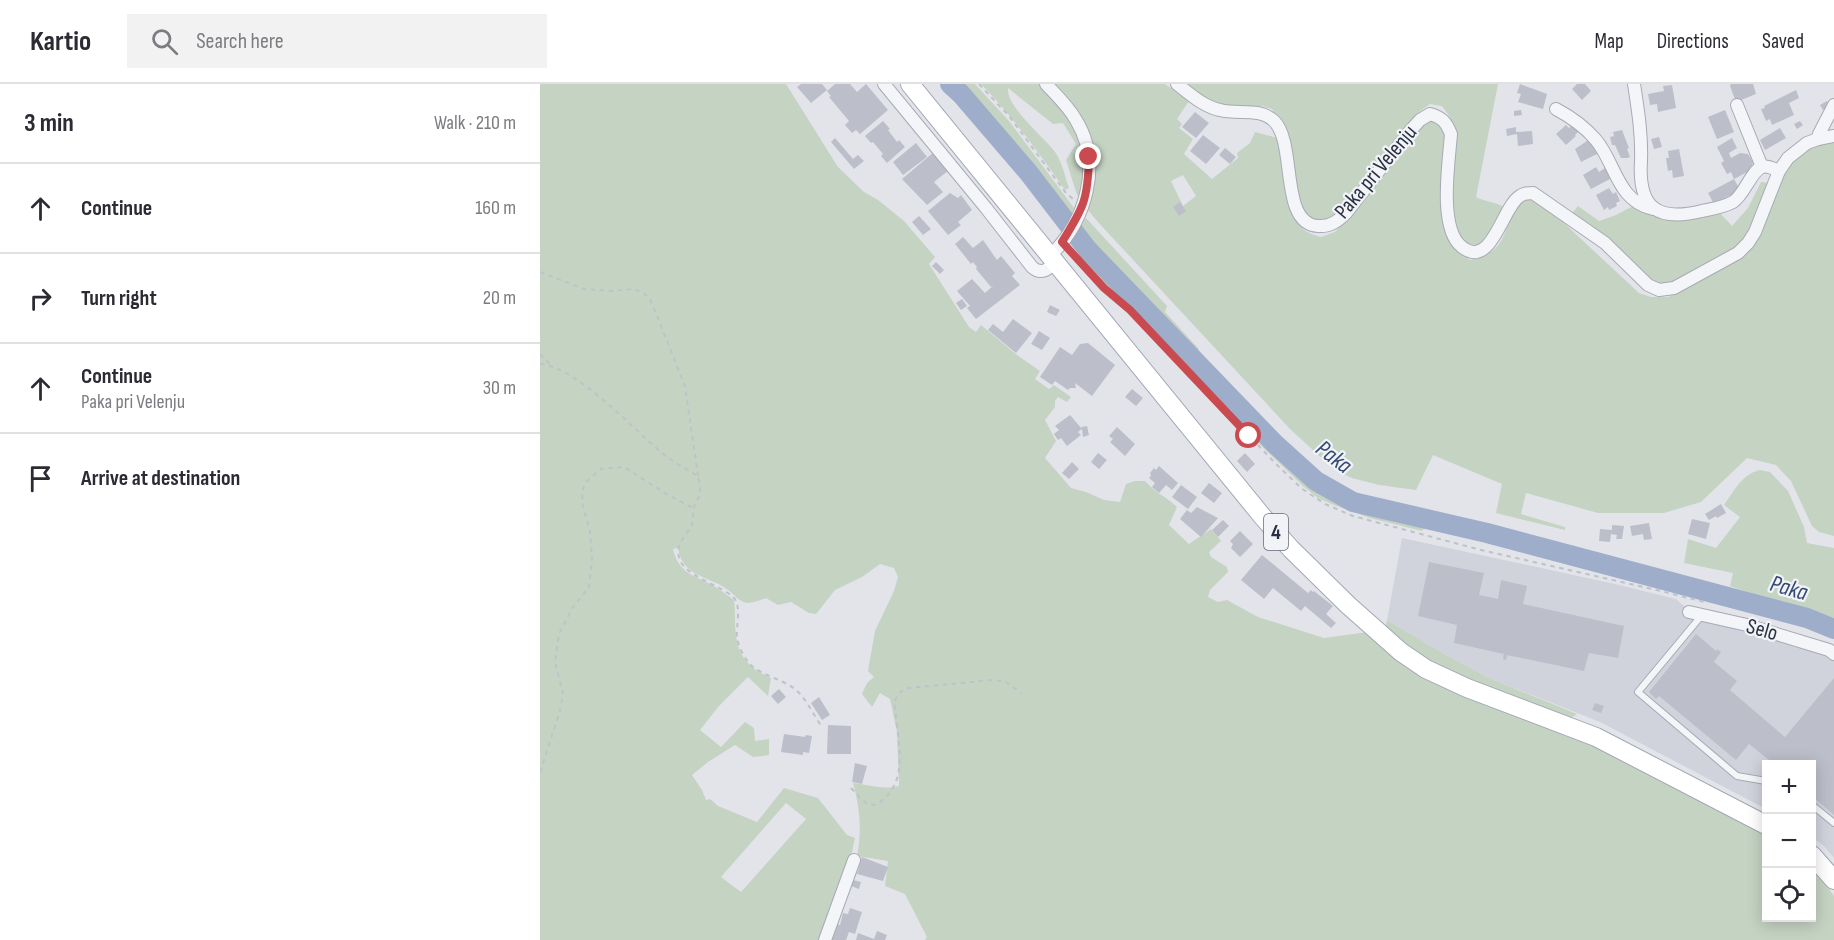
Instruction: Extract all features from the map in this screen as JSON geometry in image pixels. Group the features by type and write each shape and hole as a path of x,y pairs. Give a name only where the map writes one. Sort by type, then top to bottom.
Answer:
{"main road":[{"name":"4","path":"910,84 1058,250 1236,484 1291,549 1348,605 1401,652 1426,669 1467,688 1596,737 1762,822"},
{"path":"1816,860 1834,880"}],"street":[{"path":"884,84 1032,267 1043,272 1081,212 1088,185 1089,157 1085,140 1076,120 1046,84"},
{"name":"Paka pri Velenju","path":"1177,84 1206,105 1221,111 1256,112 1275,122 1282,134 1287,152 1295,207 1304,219 1314,226 1336,222 1346,213 1410,131 1420,120 1430,114 1440,117 1447,123 1451,134 1448,219 1453,236 1461,246 1470,251 1480,251 1488,245 1509,207 1518,196 1533,193 1605,243 1648,285 1659,290 1674,288 1738,253 1755,232 1779,171 1788,158 1797,150 1818,139 1834,136"},
{"path":"1634,84 1640,122 1642,190 1647,203 1657,210"},
{"path":"1737,105 1762,167"},
{"path":"1818,139 1834,105"},
{"path":"1556,109 1576,121 1597,141 1631,199 1643,207 1671,215 1691,214 1732,202 1744,191 1754,172 1762,167 1779,171"},
{"name":"Selo","path":"1689,612 1747,625 1834,654"},
{"path":"825,940 854,860"}],"lane":[{"path":"1702,615 1638,692 1737,776 1762,780"},
{"path":"1816,808 1834,823"}],"path":[{"path":"979,84 1009,117 1066,193"},
{"path":"1058,250 1130,310 1275,463 1301,488 1325,504 1353,516 1481,550 1712,604"},
{"path":"540,272 584,289 613,291 633,289 643,292 651,301 685,386 701,492 693,508 693,523 681,541 678,551 679,561 690,571 734,597 738,610 737,639 749,664 794,688 804,697 822,727"},
{"path":"540,354 551,365 588,388 663,454 698,476"},
{"path":"540,364 551,365"},
{"path":"540,772 560,711 563,694 555,662 559,634 573,607 589,586 592,558 590,531 583,506 582,492 585,483 601,469 624,467 693,508"},
{"path":"851,788 872,806 878,805 887,797 896,783 900,762 895,700 908,688 993,680 1006,682 1021,693"}],"shaded area":[{"path":"1402,538 1676,599 1685,607 1686,618 1747,622 1822,641 1834,647 1834,858 1816,840 1816,760 1762,760 1762,807 1600,722 1489,678 1387,620"}],"green space":[{"path":"540,84 786,84 838,167 864,192 904,221 935,257 929,264 969,327 976,332 981,325 1040,371 1035,379 1049,389 1054,385 1071,397 1067,402 1058,397 1055,407 1045,420 1056,441 1045,458 1071,488 1104,500 1120,502 1126,484 1145,481 1177,507 1169,525 1189,544 1211,529 1221,541 1209,552 1211,557 1227,567 1228,572 1210,590 1208,597 1218,602 1227,600 1258,617 1324,638 1368,632 1537,721 1624,758 1758,830 1762,832 1762,922 1816,922 1816,871 1834,896 1834,940 925,940 927,937 905,894 885,886 888,861 857,856 860,820 853,783 881,787 899,786 897,732 890,699 880,693 872,707 862,694 867,683 874,677 868,671 875,631 894,591 898,577 894,568 880,564 862,577 835,590 816,614 809,613 791,602 778,605 766,598 749,603 742,601 722,586 692,571 681,559 678,548 673,549 683,569 734,600 737,642 743,657 754,668 771,678 768,696 748,677 719,706 700,730 721,747 745,722 754,728 755,741 769,739 769,755 753,757 735,745 692,775 706,800 710,799 718,806 757,822 784,788 818,798 847,835 855,838 850,861 822,940 540,940","holes":["786,803 806,819 741,892 721,877"]},
{"path":"956,84 975,84 1009,121 1074,208 1069,217 992,117"},
{"path":"981,84 1039,84 1055,100 1070,119 1081,140 1084,152 1085,163 1079,196 1066,160 1076,144 1063,123 1053,124 1008,88 1009,96 1019,113 1057,156 1069,188 1065,190 1015,122"},
{"path":"1053,84 1165,84 1189,101 1177,119 1182,124 1179,128 1193,139 1184,154 1212,179 1238,158 1237,153 1250,143 1255,132 1278,138 1288,197 1295,218 1304,230 1321,237 1335,232 1425,121 1433,116 1443,121 1446,138 1441,214 1448,238 1459,253 1470,260 1492,251 1500,243 1512,215 1524,196 1536,197 1639,293 1651,297 1668,297 1728,265 1746,252 1780,176 1805,147 1834,140 1834,536 1819,532 1812,526 1791,481 1776,465 1747,458 1701,502 1664,513 1598,513 1526,493 1521,514 1565,527 1565,530 1496,513 1502,484 1433,455 1416,490 1379,485 1352,478 1337,471 1290,429 1088,210 1092,194 1093,156","holes":["1183,175 1196,196 1183,206 1171,181"]},
{"path":"1186,84 1498,84 1476,197 1504,207 1484,244 1476,246 1465,243 1455,233 1453,204 1455,133 1450,117 1442,106 1430,104 1412,119 1360,189 1338,213 1329,219 1313,220 1301,209 1286,133 1272,109 1262,106 1248,109 1213,105"},
{"path":"1761,182 1769,183 1743,245 1673,284 1658,286 1570,216 1578,206 1599,221 1633,206 1666,218 1684,218 1718,211 1732,226 1748,208"},
{"path":"1086,218 1167,306 1165,312 1199,349 1197,357 1079,230"},
{"path":"1074,237 1243,419 1308,482 1341,500 1426,526 1422,531 1370,518 1334,505 1318,498 1303,486 1249,434 1144,321 1106,286 1070,243"},
{"path":"1760,470 1770,472 1788,491 1804,527 1807,543 1834,548 1834,622 1730,586 1733,573 1684,563 1688,539 1716,548 1740,517 1724,505 1743,479"},
{"path":"1387,620 1489,678 1577,714 1571,718 1564,718 1430,663 1385,629"}],"building":[{"path":"801,84 822,84 827,90 811,103 797,87"},
{"path":"835,84 850,84 857,92 866,84 888,110 860,134 856,130 852,133 845,125 849,121 829,97 831,96 827,91"},
{"path":"1520,84 1547,94 1543,109 1518,102 1521,94 1517,93"},
{"path":"1577,84 1585,84 1591,91 1582,100 1572,89"},
{"path":"1731,84 1753,84 1756,94 1736,102"},
{"path":"1672,85 1676,108 1658,112 1657,104 1650,105 1648,94 1664,91 1663,86"},
{"path":"1796,90 1799,98 1789,103 1794,115 1772,125 1770,119 1766,121 1761,109"},
{"path":"1827,101 1830,105 1823,110 1820,105"},
{"path":"1521,110 1522,115 1514,116 1514,111"},
{"path":"1725,110 1734,132 1717,139 1708,117"},
{"path":"1195,112 1209,123 1196,138 1182,127"},
{"path":"883,121 897,142 899,140 905,147 887,163 881,156 883,154 865,136"},
{"path":"1800,121 1803,125 1797,129 1794,124"},
{"path":"1566,125 1569,128 1572,125 1578,132 1566,145 1556,134"},
{"path":"1516,127 1516,132 1532,131 1533,144 1518,146 1517,134 1507,136 1506,129"},
{"path":"1780,128 1786,138 1765,150 1760,140"},
{"path":"1622,130 1629,148 1627,149 1630,157 1627,158 1621,158 1615,145 1612,145 1610,137 1614,136 1613,132"},
{"path":"1203,135 1220,148 1206,164 1190,151"},
{"path":"1659,137 1662,147 1654,149 1651,139"},
{"path":"835,138 853,159 858,155 864,161 854,169 831,142"},
{"path":"1732,138 1737,148 1729,153 1731,158 1740,153 1748,154 1753,162 1751,170 1734,179 1731,172 1727,174 1721,163 1724,161 1717,147"},
{"path":"1590,139 1599,153 1581,162 1575,149"},
{"path":"916,143 927,157 903,175 893,162"},
{"path":"1225,148 1236,157 1230,164 1219,155"},
{"path":"1679,149 1684,176 1673,178 1672,170 1668,171 1666,158 1669,158 1668,151"},
{"path":"934,152 949,170 934,182 943,192 927,205 902,179"},
{"path":"1596,167 1599,172 1605,168 1610,179 1591,189 1583,175"},
{"path":"1734,179 1740,190 1714,204 1708,193"},
{"path":"1609,188 1613,194 1616,192 1620,201 1616,203 1617,206 1604,210 1596,195"},
{"path":"950,193 958,198 961,195 972,210 958,222 961,225 948,235 928,211"},
{"path":"1180,202 1186,211 1179,216 1173,207"},
{"path":"919,216 931,229 923,235 912,222"},
{"path":"963,237 973,248 983,240 997,260 1001,256 1015,273 1012,276 1020,285 976,319 967,308 970,306 957,291 972,279 985,293 994,285 991,287 973,262 971,264 955,244"},
{"path":"936,262 944,270 940,274 932,266"},
{"path":"962,299 967,306 961,310 956,303"},
{"path":"1050,305 1060,310 1056,316 1047,312"},
{"path":"1013,319 1032,333 1016,353 988,330 993,324 1003,332"},
{"path":"1039,331 1050,338 1042,350 1031,344"},
{"path":"1088,343 1115,365 1092,396 1075,383 1076,388 1068,390 1055,381 1052,385 1040,377 1060,347 1072,355 1080,344"},
{"path":"1132,389 1143,398 1136,406 1125,397"},
{"path":"1070,415 1082,429 1078,432 1081,435 1067,446 1061,438 1058,440 1054,434 1059,430 1055,426"},
{"path":"1087,426 1089,435 1083,437 1081,427"},
{"path":"1117,427 1135,444 1125,456 1110,442 1113,439 1109,436"},
{"path":"1098,453 1107,460 1099,469 1091,462"},
{"path":"1245,453 1255,464 1247,472 1237,461"},
{"path":"1072,462 1079,469 1069,479 1062,473"},
{"path":"1159,466 1178,483 1172,490 1166,485 1159,493 1152,487 1155,483 1149,478 1150,473"},
{"path":"1209,483 1222,493 1214,503 1201,493"},
{"path":"1181,485 1197,497 1188,509 1172,497"},
{"path":"1721,504 1726,513 1709,520 1705,514"},
{"path":"1197,507 1218,518 1201,537 1180,519 1187,510 1191,513"},
{"path":"1692,519 1710,523 1706,539 1688,534"},
{"path":"1223,520 1229,526 1218,537 1212,530"},
{"path":"1649,523 1652,539 1644,540 1643,534 1632,536 1630,526"},
{"path":"1612,525 1624,526 1622,539 1616,539 1617,535 1611,534 1610,542 1599,541 1600,529 1612,530"},
{"path":"1240,531 1253,544 1240,557 1231,548 1233,544 1230,541"},
{"path":"1262,555 1308,593 1311,590 1314,591 1333,606 1326,614 1336,623 1331,628 1305,606 1301,611 1273,588 1264,599 1241,580"},
{"path":"1429,562 1484,573 1479,595 1498,599 1501,580 1527,586 1523,604 1624,626 1618,658 1589,653 1584,671 1507,655 1506,660 1503,659 1504,654 1454,643 1457,625 1418,616"},
{"path":"1696,634 1716,651 1717,649 1721,652 1714,662 1737,681 1730,690 1785,737 1834,678 1834,815 1816,799 1816,760 1769,760 1749,744 1736,760 1659,696 1656,699 1649,692"},
{"path":"779,689 786,697 778,704 771,696"},
{"path":"819,697 830,715 822,720 811,703"},
{"path":"1595,703 1604,706 1601,713 1592,710"},
{"path":"828,725 851,726 851,754 827,754"},
{"path":"784,734 812,736 809,753 803,752 803,755 781,752"},
{"path":"855,763 867,766 862,784 852,782"},
{"path":"862,857 888,867 883,881 857,874"},
{"path":"853,880 861,882 859,889 851,886"},
{"path":"850,908 862,912 855,934 849,932 846,940 832,940 843,913 848,914"},
{"path":"877,931 887,935 885,940 856,940 858,933 874,939"}],"waterway":[{"name":"Paka","path":"950,84 1028,172 1088,250 1275,444 1316,481 1353,502 1487,533 1807,618 1834,629"}],"route":[{"path":"1089,157 1085,201 1081,212 1062,242 1249,436"}]}
